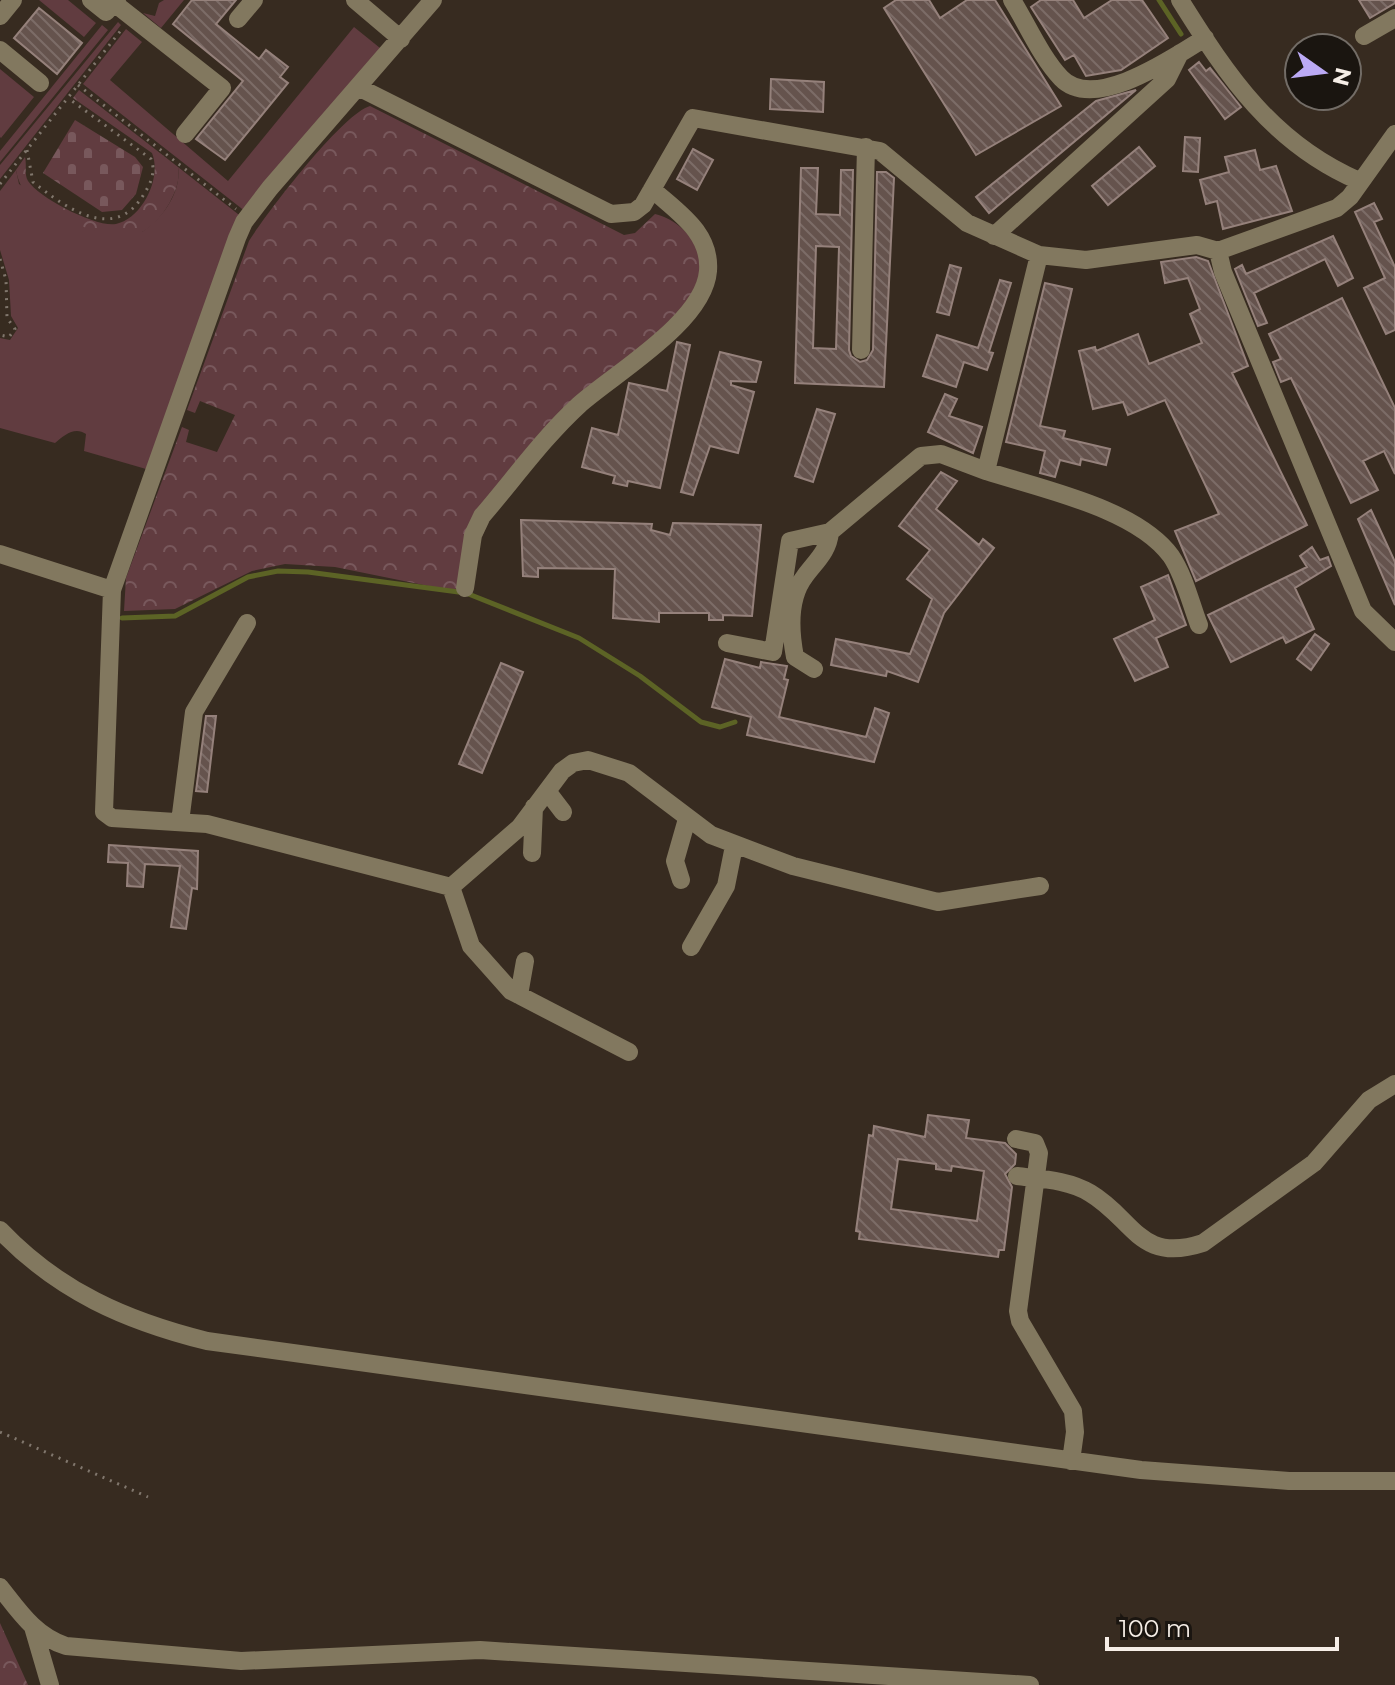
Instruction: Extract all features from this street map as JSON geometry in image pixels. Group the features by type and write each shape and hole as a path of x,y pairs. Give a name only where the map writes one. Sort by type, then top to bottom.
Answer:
{"street":[{"path":"0,16 13,0"},
{"path":"91,0 106,12 116,1 222,88 185,134"},
{"path":"238,19 254,0"},
{"path":"355,0 401,39"},
{"path":"433,0 248,217 164,437 112,590 104,812 112,818 207,824 451,887"},
{"path":"1012,0 1062,79 1078,88 1104,89 1205,38"},
{"path":"1180,0 1247,99 1291,143 1359,181"},
{"path":"1364,36 1395,18"},
{"path":"0,50 40,83"},
{"path":"994,236 1167,79 1180,53"},
{"path":"360,88 611,214 634,212 652,189 693,118 760,132 866,147 894,159 950,211 994,236 1039,255 1086,260 1197,245 1218,251 1337,208 1350,197 1395,134"},
{"path":"861,350 866,147"},
{"path":"465,588 473,535 482,516 579,406 638,359 692,308 704,291 708,270 706,250 699,231 652,189"},
{"path":"1218,251 1223,272 1363,611 1395,642"},
{"path":"986,471 1039,255"},
{"path":"727,643 773,652 786,548 795,538 830,532 921,456 941,454 1116,515 1162,545 1173,560 1199,625"},
{"path":"814,669 795,657 794,596 803,578 826,551 830,532"},
{"path":"0,554 112,590"},
{"path":"180,822 194,712 247,623"},
{"path":"451,887 520,827 573,763 588,760 610,764 629,773 687,819 734,846 793,866 938,902 1040,886"},
{"path":"547,791 563,812"},
{"path":"532,853 534,807"},
{"path":"681,880 675,861 687,819"},
{"path":"691,947 726,886 734,846"},
{"path":"451,887 471,946 487,968 519,995 553,1005 627,1051 630,1031"},
{"path":"519,995 525,961"},
{"path":"1026,1177 1089,1192 1139,1238 1170,1248 1187,1248 1203,1243 1314,1163 1369,1100 1395,1084"},
{"path":"1016,1139 1038,1148 1026,1177 1018,1311 1025,1330 1073,1411 1075,1432 1071,1461"},
{"path":"0,1230 31,1262 76,1292 166,1331 207,1341 1071,1461 1229,1478 1395,1481"},
{"path":"0,1587 33,1627 51,1641 66,1646 241,1661 480,1650 1030,1685"},
{"path":"33,1627 50,1685"}],"path":[{"path":"0,184 132,17"},
{"path":"78,85 248,217"},
{"path":"27,150 33,182 79,211 97,218 116,220 128,215 136,205 152,177 151,159 68,98"},
{"path":"0,261 6,280 7,318 15,329 9,337 0,335"},
{"path":"0,283 6,280"},
{"path":"0,321 7,318"},
{"path":"0,1432 148,1497"}],"green space":[{"path":"39,0 68,0 96,23 84,37"},
{"path":"184,0 161,28 143,13 155,16 159,3"},
{"path":"118,22 121,25 0,179 0,165"},
{"path":"102,25 108,30 0,162 0,151"},
{"path":"354,27 385,52 246,212 83,84 126,29 142,42 110,80 228,181"},
{"path":"0,69 34,97 1,138 0,137"},
{"path":"79,90 178,167 177,185 166,208 152,225 134,236 105,234 61,217 29,198 19,181 16,170 25,157 27,179 34,188 69,210 107,224 126,220 142,205 152,184 152,153 73,98"},
{"path":"370,106 624,235 635,233 655,214 672,221 693,241 701,259 702,272 689,304 506,481 458,592 335,567 285,564 252,571 175,609 124,611 126,578 182,427 189,430 186,442 217,452 235,415 200,401 195,413 187,410 249,241 324,145 357,113"},
{"path":"75,120 135,157 143,167 136,194 122,210 102,212 43,173"},
{"path":"178,167 243,218 235,230 146,469 84,451 86,434 82,432 70,432 55,443 0,428 0,338 10,340 18,328 11,316 9,280 0,250 0,191 16,170 19,184 96,231 142,232 157,220 174,195"},
{"path":"0,1623 28,1685 0,1685"}],"building":[{"path":"192,0 236,0 216,24 259,59 266,50 288,67 280,77 288,83 225,160 196,139 243,81 173,24"},
{"path":"896,0 929,0 940,18 967,0 995,0 1061,106 976,155 884,8"},
{"path":"1041,0 1073,0 1084,18 1112,0 1142,0 1168,38 1121,70 1086,76 1074,55 1065,60 1031,7"},
{"path":"1359,0 1395,0 1395,3 1370,18"},
{"path":"39,8 82,43 57,74 14,38"},
{"path":"1199,62 1206,71 1210,68 1241,107 1225,119 1189,70"},
{"path":"771,79 824,82 823,112 770,109"},
{"path":"1136,90 989,213 976,197 1096,101"},
{"path":"1185,137 1200,138 1198,172 1183,171"},
{"path":"1139,147 1155,166 1108,205 1092,186"},
{"path":"693,149 713,160 697,190 677,179"},
{"path":"1255,150 1260,170 1276,166 1292,211 1223,229 1217,201 1206,204 1200,180 1229,172 1225,157"},
{"path":"801,168 818,168 816,214 840,215 841,170 853,170 849,350 851,356 860,362 867,360 873,350 877,172 886,172 894,178 884,387 795,383","holes":["816,246 839,247 836,349 813,348"]},
{"path":"1374,203 1382,219 1374,222 1395,267 1395,330 1386,334 1364,288 1385,278 1355,212"},
{"path":"1333,236 1353,278 1338,286 1325,259 1254,293 1267,323 1258,326 1235,269 1242,265 1246,274"},
{"path":"1196,257 1208,261 1248,366 1232,373 1307,525 1196,581 1175,531 1219,514 1165,400 1128,415 1123,402 1093,409 1079,351 1095,347 1096,351 1138,334 1149,364 1202,343 1190,314 1200,309 1188,278 1165,283 1161,262"},
{"path":"950,265 961,268 949,315 937,312"},
{"path":"1000,280 1011,283 989,352 993,353 987,370 964,362 956,387 923,376 937,335 978,348"},
{"path":"1045,283 1072,289 1040,426 1065,431 1063,438 1110,449 1106,465 1081,459 1080,465 1060,460 1055,477 1040,473 1045,451 1006,442"},
{"path":"1342,298 1395,408 1395,474 1384,451 1363,461 1378,490 1351,503 1291,378 1281,382 1273,362 1281,359 1269,334"},
{"path":"677,342 690,345 660,488 628,481 627,486 613,483 615,476 582,467 592,428 618,435 629,383 667,391"},
{"path":"720,352 761,362 756,382 731,381 731,385 754,392 738,453 710,446 693,495 681,492"},
{"path":"945,394 957,399 949,416 982,427 973,453 928,432"},
{"path":"817,409 835,414 813,482 795,476"},
{"path":"941,472 957,481 936,509 979,545 983,539 994,548 944,613 918,682 887,671 886,676 831,665 836,639 910,654 932,599 907,579 930,550 899,526"},
{"path":"1371,510 1395,562 1395,605 1358,519"},
{"path":"521,520 652,524 651,530 670,535 673,523 761,525 752,616 723,615 723,620 709,620 709,613 659,613 659,622 613,618 615,569 538,568 538,577 523,576"},
{"path":"1312,547 1320,560 1328,557 1331,566 1295,588 1314,629 1286,643 1283,637 1231,662 1208,615 1307,567 1300,556"},
{"path":"1168,575 1186,625 1156,638 1168,667 1135,681 1114,639 1155,620 1141,587"},
{"path":"1315,634 1329,644 1311,670 1297,659"},
{"path":"725,659 760,668 761,662 787,666 784,679 788,680 779,717 866,737 875,708 889,713 874,762 747,735 751,717 712,707"},
{"path":"501,663 523,672 482,773 459,764"},
{"path":"206,716 216,716 207,792 196,791"},
{"path":"109,845 198,851 197,889 192,888 186,929 171,927 180,866 145,864 143,887 127,886 128,863 108,862"},
{"path":"928,1115 969,1120 966,1138 1005,1143 1016,1154 1015,1164 1005,1174 1012,1187 1004,1250 999,1250 998,1257 859,1239 860,1232 856,1231 869,1135 873,1136 874,1126 925,1137","holes":["898,1159 936,1164 936,1169 951,1171 952,1166 984,1171 977,1221 891,1209"]}],"waterway":[{"path":"1159,0 1181,34"},
{"path":"122,618 175,616 248,577 278,571 308,572 466,593 579,638 640,676 701,722 720,727 735,722"}]}
